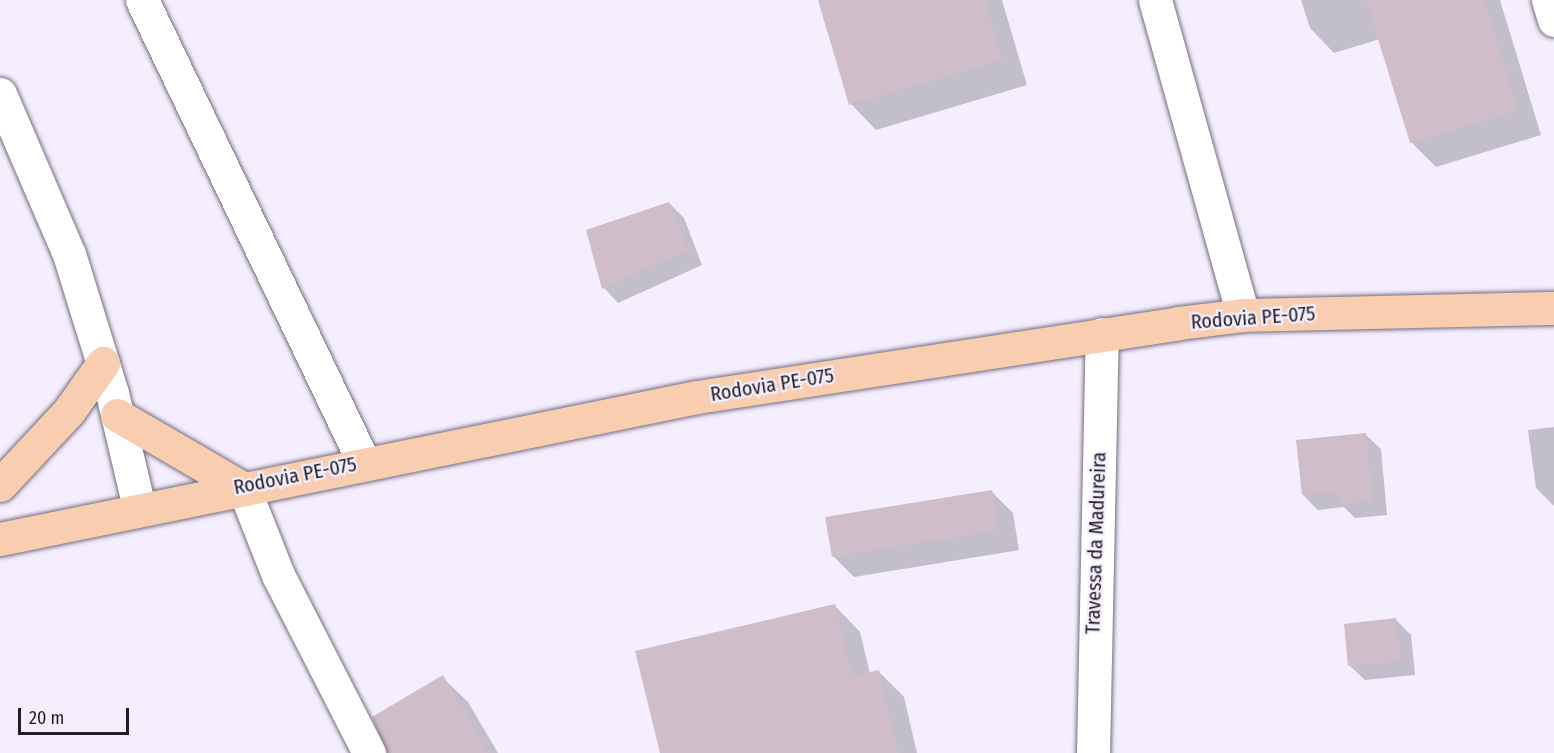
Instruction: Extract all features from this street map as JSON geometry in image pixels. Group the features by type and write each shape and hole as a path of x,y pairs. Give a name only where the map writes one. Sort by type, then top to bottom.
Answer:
{"main road":[{"name":"Rodovia PE-075","path":"0,539 139,507 244,489 698,397 1102,334 1243,315 1554,308"},
{"path":"0,485 69,411 103,363"},
{"path":"117,415 244,489"}],"street":[{"path":"142,0 364,463"},
{"path":"1155,0 1243,315"},
{"path":"1548,0 1554,20"},
{"path":"0,94 69,254 103,363 139,507"},
{"name":"Travessa da Madureira","path":"1093,753 1102,334"},
{"path":"244,489 278,575 369,753"}],"building":[{"path":"818,0 985,0 1002,60 849,105"},
{"path":"1366,0 1484,0 1518,111 1410,143"},
{"path":"669,202 688,250 602,289 586,230"},
{"path":"1366,433 1372,501 1339,504 1338,492 1302,495 1296,440"},
{"path":"992,490 999,530 832,557 825,517"},
{"path":"835,604 852,676 879,670 898,753 660,753 635,651"},
{"path":"1396,618 1401,661 1348,666 1344,624"},
{"path":"443,675 489,753 388,753 372,717"}]}
